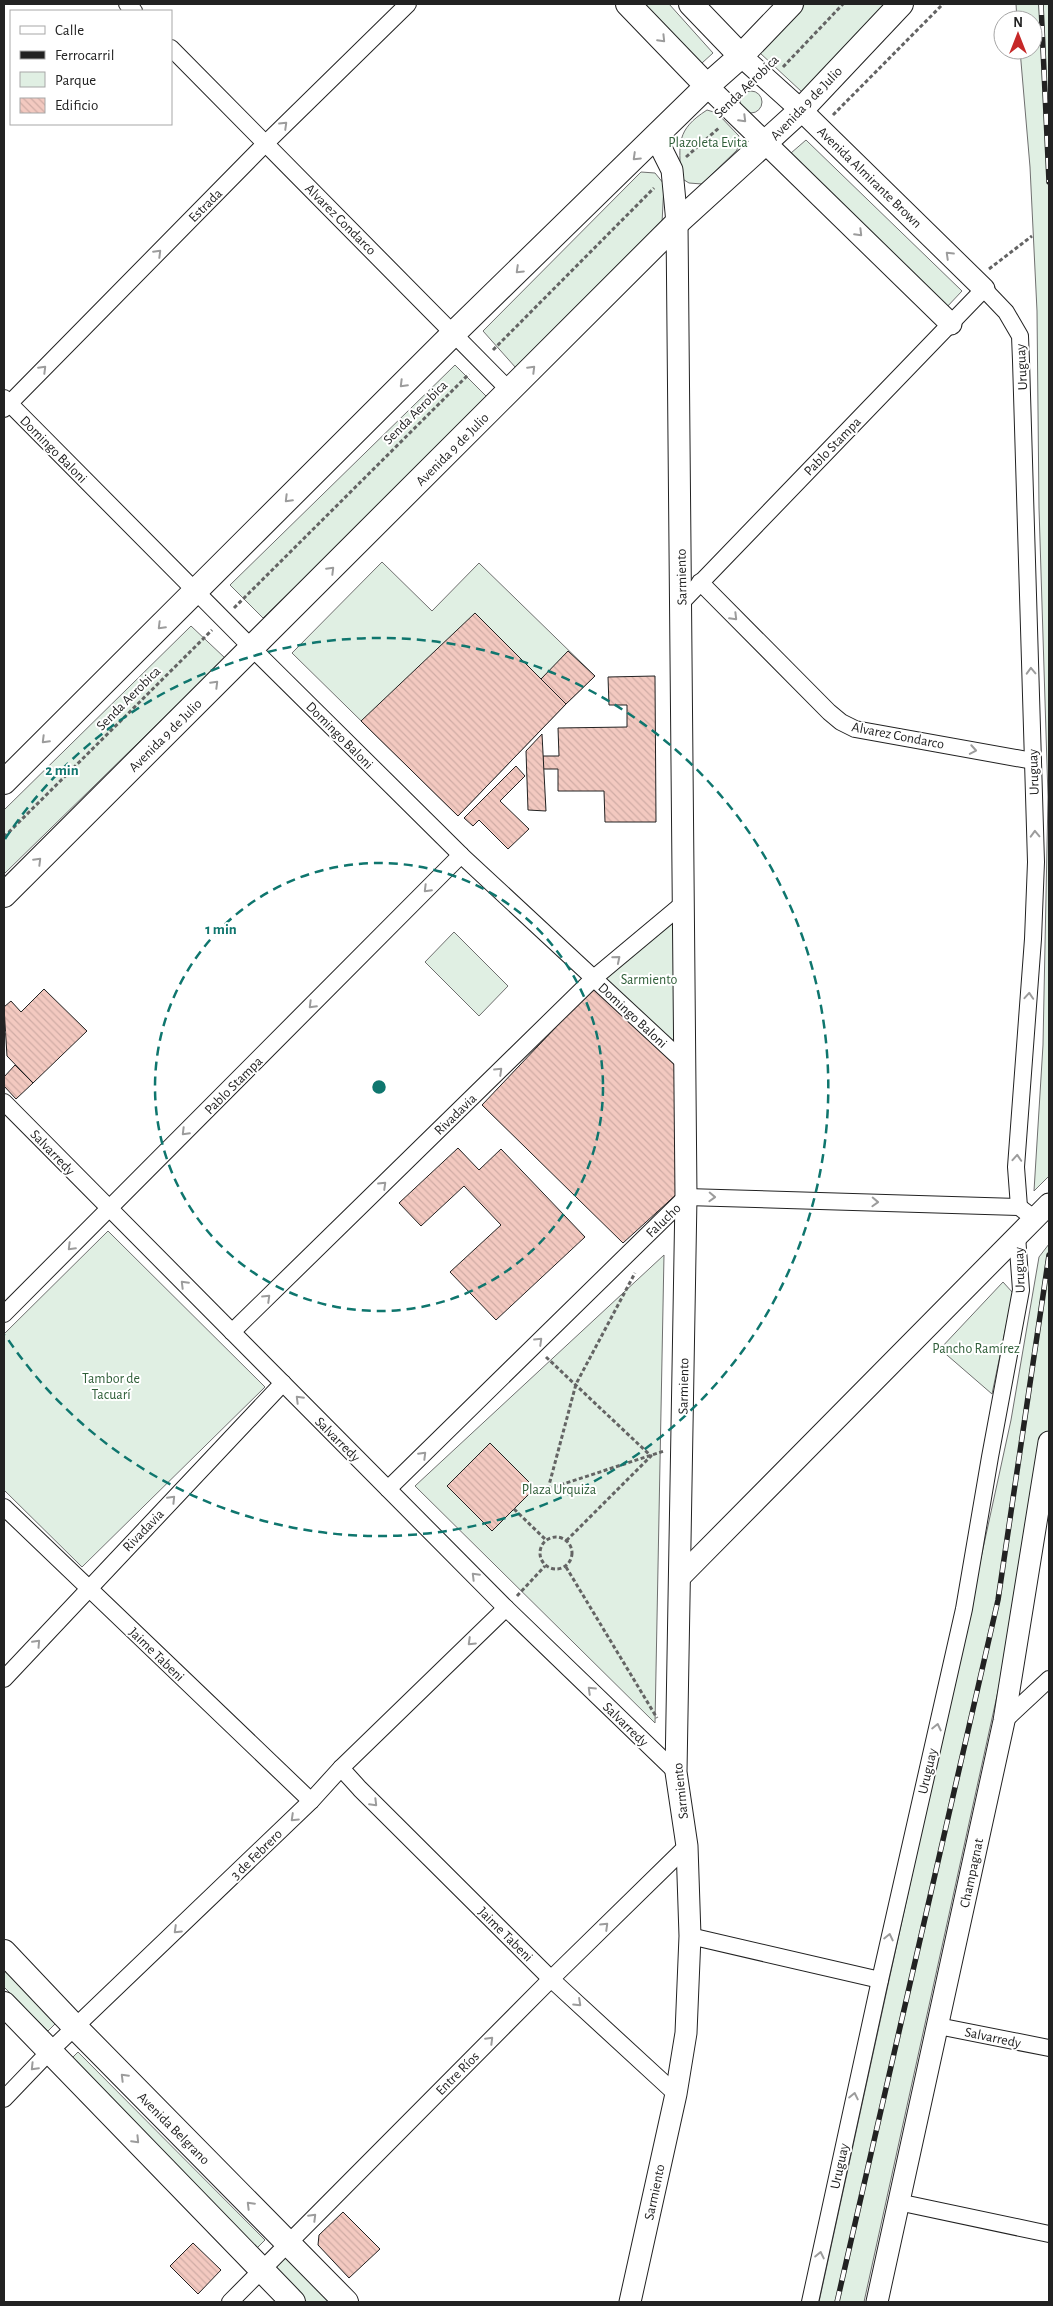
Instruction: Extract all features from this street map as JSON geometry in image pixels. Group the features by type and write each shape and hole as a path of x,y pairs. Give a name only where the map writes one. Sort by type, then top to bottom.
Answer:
{"main road":[{"path":"628,4 708,86"},
{"name":"Avenida Almirante Brown","path":"692,4 741,56"},
{"path":"4,782 454,333 741,56 791,4"},
{"name":"Avenida 9 de Julio","path":"4,895 677,223 801,110 901,4"},
{"name":"Avenida Belgrano","path":"4,1952 76,2028 346,2302"},
{"path":"4,2004 294,2302"}],"street":[{"name":"Estrada","path":"6,403 408,4"},
{"name":"Alvarez Condarco","path":"172,49 510,391"},
{"name":"Avenida Almirante Brown","path":"741,56 820,128 980,285 1006,312 1020,336"},
{"path":"708,86 951,324"},
{"name":"Sarmiento","path":"630,2302 676,2094 686,2033 690,1990 686,1846 676,1772 686,1196 685,902 677,223 672,170 656,138"},
{"name":"Pablo Stampa","path":"681,603 951,324 980,285"},
{"name":"Uruguay","path":"1020,336 1036,871 1033,939 1016,1167 1026,1213"},
{"name":"Domingo Baloni","path":"6,403 461,855 686,1064"},
{"name":"Alvarez Condarco","path":"700,582 841,722 855,728 1033,761"},
{"name":"Pablo Stampa","path":"4,1314 461,855"},
{"name":"Rivadavia","path":"232,1332 594,978 685,902"},
{"name":"Salvarredy","path":"4,1102 506,1608 676,1772"},
{"name":"Falucho","path":"388,1489 686,1196 1026,1213"},
{"path":"680,1576 1017,1236 1026,1213 1049,1204"},
{"name":"Uruguay","path":"810,2302 964,1608 1021,1290 1017,1236"},
{"name":"Rivadavia","path":"4,1679 283,1383"},
{"name":"Champagnat","path":"877,2302 1004,1721 1049,1445"},
{"name":"Jaime Tabeni","path":"4,1507 311,1801"},
{"name":"3 de Febrero","path":"4,2099 50,2051 311,1801 341,1768 506,1608"},
{"path":"1004,1721 1049,1679"},
{"name":"Jaime Tabeni","path":"341,1768 551,1979 676,2094"},
{"name":"Entre Ríos","path":"230,2302 686,1846"},
{"path":"690,1936 880,1980"},
{"name":"Salvarredy","path":"938,2026 1049,2048"},
{"path":"898,2202 1049,2234"}],"path":[{"name":"Senda Aerobica","path":"768,82 843,4"},
{"path":"820,128 943,4"},
{"name":"Senda Aerobica","path":"4,837 672,170 736,112"},
{"path":"980,285 1000,259 1032,236"},
{"path":"636,1271 576,1384 548,1489 682,1445"},
{"path":"534,1346 651,1456"},
{"path":"566,1541 651,1456"},
{"path":"514,1509 546,1540"},
{"path":"560,1538 566,1541 572,1550 571,1559 566,1566 555,1570 545,1566 540,1558 540,1548 546,1540 560,1538"},
{"path":"506,1608 545,1566"},
{"path":"566,1566 677,1750"}],"green space":[{"path":"642,4 669,4 713,53 702,63"},
{"path":"805,4 886,4 802,92 760,53"},
{"path":"1016,4 1049,4 1049,1176 1034,1191 1043,1045 1048,797 1039,508 1037,311 1030,167 1021,60 1043,60 1043,10 1016,10"},
{"path":"747,91 755,91 762,98 762,106 755,113 747,113 740,106 740,98"},
{"name":"Plazoleta Evita","path":"707,110 717,113 739,136 737,150 702,184 689,183 681,178 680,146 685,131 690,124"},
{"path":"806,140 962,291 945,309 791,153"},
{"path":"641,172 655,173 664,184 662,223 516,368 483,331"},
{"path":"455,365 489,399 263,618 230,585"},
{"path":"382,562 432,611 479,563 595,676 458,816 292,653"},
{"path":"191,626 225,658 4,874 4,810"},
{"name":"Sarmiento","path":"681,910 682,1055 601,979"},
{"path":"454,932 508,986 479,1016 425,962"},
{"name":"Tambor de Tacuarí","path":"108,1231 265,1387 82,1567 4,1490 4,1334"},
{"path":"1049,1244 1049,1442 1018,1600 864,2302 819,2302 1011,1420 1039,1257"},
{"name":"Plaza Urquiza","path":"664,1255 655,1723 415,1486"},
{"name":"Pancho Ramírez","path":"1003,1282 1013,1293 992,1394 940,1349"},
{"path":"4,1962 60,2019 48,2031 4,1987"},
{"path":"78,2052 265,2240 254,2251 67,2063"},
{"path":"283,2254 330,2302 307,2302 272,2265"}],"building":[{"path":"475,613 566,704 458,816 361,721"},
{"path":"568,651 595,676 566,704 541,679"},
{"path":"655,676 656,822 605,822 604,791 558,791 558,769 543,769 543,756 559,756 558,728 627,727 627,705 609,705 608,677"},
{"path":"542,734 546,811 528,810 526,751"},
{"path":"516,766 525,776 500,801 529,829 508,849 479,820 473,826 464,818"},
{"path":"594,987 677,1066 679,1192 623,1243 482,1105"},
{"path":"44,989 87,1031 33,1083 7,1056 4,1007 11,1001 21,1012"},
{"path":"15,1065 33,1083 16,1099 4,1086 4,1077"},
{"path":"458,1148 479,1170 501,1149 585,1237 496,1320 450,1272 501,1225 464,1186 421,1226 399,1203"},
{"path":"490,1443 535,1488 492,1531 447,1486"},
{"path":"343,2212 380,2249 349,2278 318,2245 319,2235"},
{"path":"193,2243 221,2270 198,2294 170,2266"}],"railway":[{"path":"1041,4 1049,182"},
{"path":"837,2302 998,1600 1049,1255"}]}
